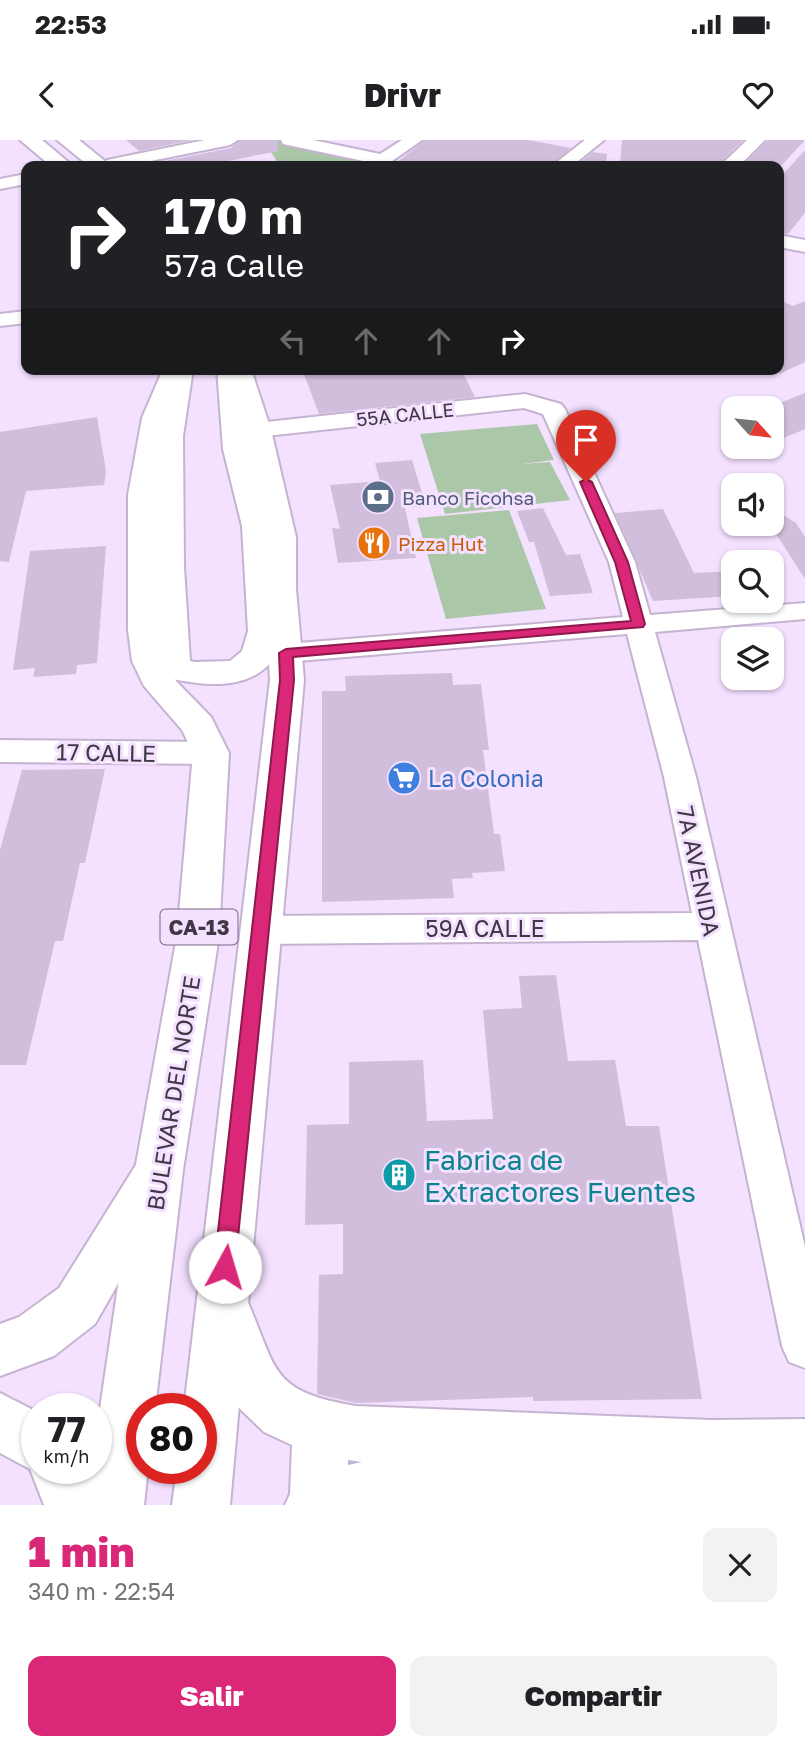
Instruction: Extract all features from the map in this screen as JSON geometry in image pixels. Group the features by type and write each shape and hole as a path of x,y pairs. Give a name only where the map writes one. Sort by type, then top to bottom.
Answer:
{"main road":[{"path":"30,140 57,161"},
{"path":"67,140 94,161"},
{"path":"76,140 101,161"},
{"name":"BULEVAR DEL NORTE","path":"115,1505 159,1170 198,936 211,754 198,724 161,686 149,661 145,630 143,495 156,418 175,375"},
{"path":"177,375 169,436 169,605 173,668 195,673 222,674 238,671 258,656 265,631 257,526 236,449 230,375"},
{"name":"CA-13","path":"201,1505 287,680 280,589 281,537 257,430 240,375"},
{"path":"0,1350 34,1338 77,1306 159,1170"},
{"path":"222,1293 237,1354 250,1380 272,1408 321,1429 356,1434 711,1448 805,1447"},
{"path":"0,1421 21,1434"},
{"path":"321,1429 316,1504 346,1493 400,1487 477,1486 741,1503 744,1487 805,1488"},
{"path":"68,1484 72,1491 73,1505"}],"street":[{"path":"131,161 230,140"},
{"path":"289,140 370,161"},
{"path":"381,161 414,140"},
{"path":"568,161 596,140"},
{"path":"734,161 757,140"},
{"path":"0,184 21,180"},
{"path":"784,242 805,246"},
{"path":"0,320 21,318"},
{"name":"55A CALLE","path":"257,430 525,401 552,410"},
{"name":"7A AVENIDA","path":"552,410 622,562 639,624 680,777 710,926 805,1346"},
{"path":"286,653 805,611"},
{"name":"17 CALLE","path":"2,756 211,754"},
{"name":"59A CALLE","path":"259,930 710,926"}],"green space":[{"path":"263,140 280,140 369,160 367,161 277,161"},
{"path":"537,424 554,460 521,464 550,462 570,500 445,514 420,434"},
{"path":"509,510 546,609 446,619 417,518"}],"building":[{"path":"126,140 192,140 139,151"},
{"path":"240,140 277,140 278,151 228,161 165,161 231,148"},
{"path":"425,140 528,140 571,148 556,161 398,161"},
{"path":"622,140 743,140 722,161 620,161"},
{"path":"768,140 805,140 784,163 747,161"},
{"path":"805,150 805,213 788,234 784,234 784,173"},
{"path":"593,152 607,154 606,161 582,161"},
{"path":"805,301 805,362 784,372 784,302 793,306"},
{"path":"304,375 464,375 475,397 319,414"},
{"path":"805,393 805,429 784,438 784,401"},
{"path":"97,417 106,471 104,485 26,491 9,562 0,561 0,432"},
{"path":"412,460 426,506 405,508 416,558 338,563 332,528 340,529 330,485 380,481 375,463"},
{"path":"543,508 566,555 580,554 593,593 550,596 534,542 529,542 517,511"},
{"path":"663,509 694,573 721,572 721,597 653,601 615,513"},
{"path":"784,516 796,523 805,537 805,579 777,536 784,536"},
{"path":"106,546 97,663 77,665 76,674 33,677 35,668 13,670 30,551"},
{"name":"La Colonia","path":"452,673 453,685 481,684 489,750 483,750 494,834 500,834 505,871 472,873 473,878 452,879 454,898 322,902 322,691 346,691 345,676"},
{"path":"105,769 85,863 80,863 63,941 55,941 26,1065 0,1065 0,850 22,770"},
{"path":"556,975 568,1061 615,1060 626,1126 659,1126 702,1399 533,1401 533,1397 356,1403 317,1394 319,1275 343,1274 343,1224 305,1225 307,1125 349,1124 349,1062 423,1060 427,1121 493,1119 483,1010 522,1008 519,976"}],"place":[{"name":"Banco Ficohsa","path":"378,497"},
{"name":"Pizza Hut","path":"374,543"},
{"name":"La Colonia","path":"404,778"},
{"name":"Fabrica de Extractores Fuentes","path":"399,1175"}],"route":[{"path":"225,1267 253,981 287,680 286,653 639,624 622,562 586,482"}]}
